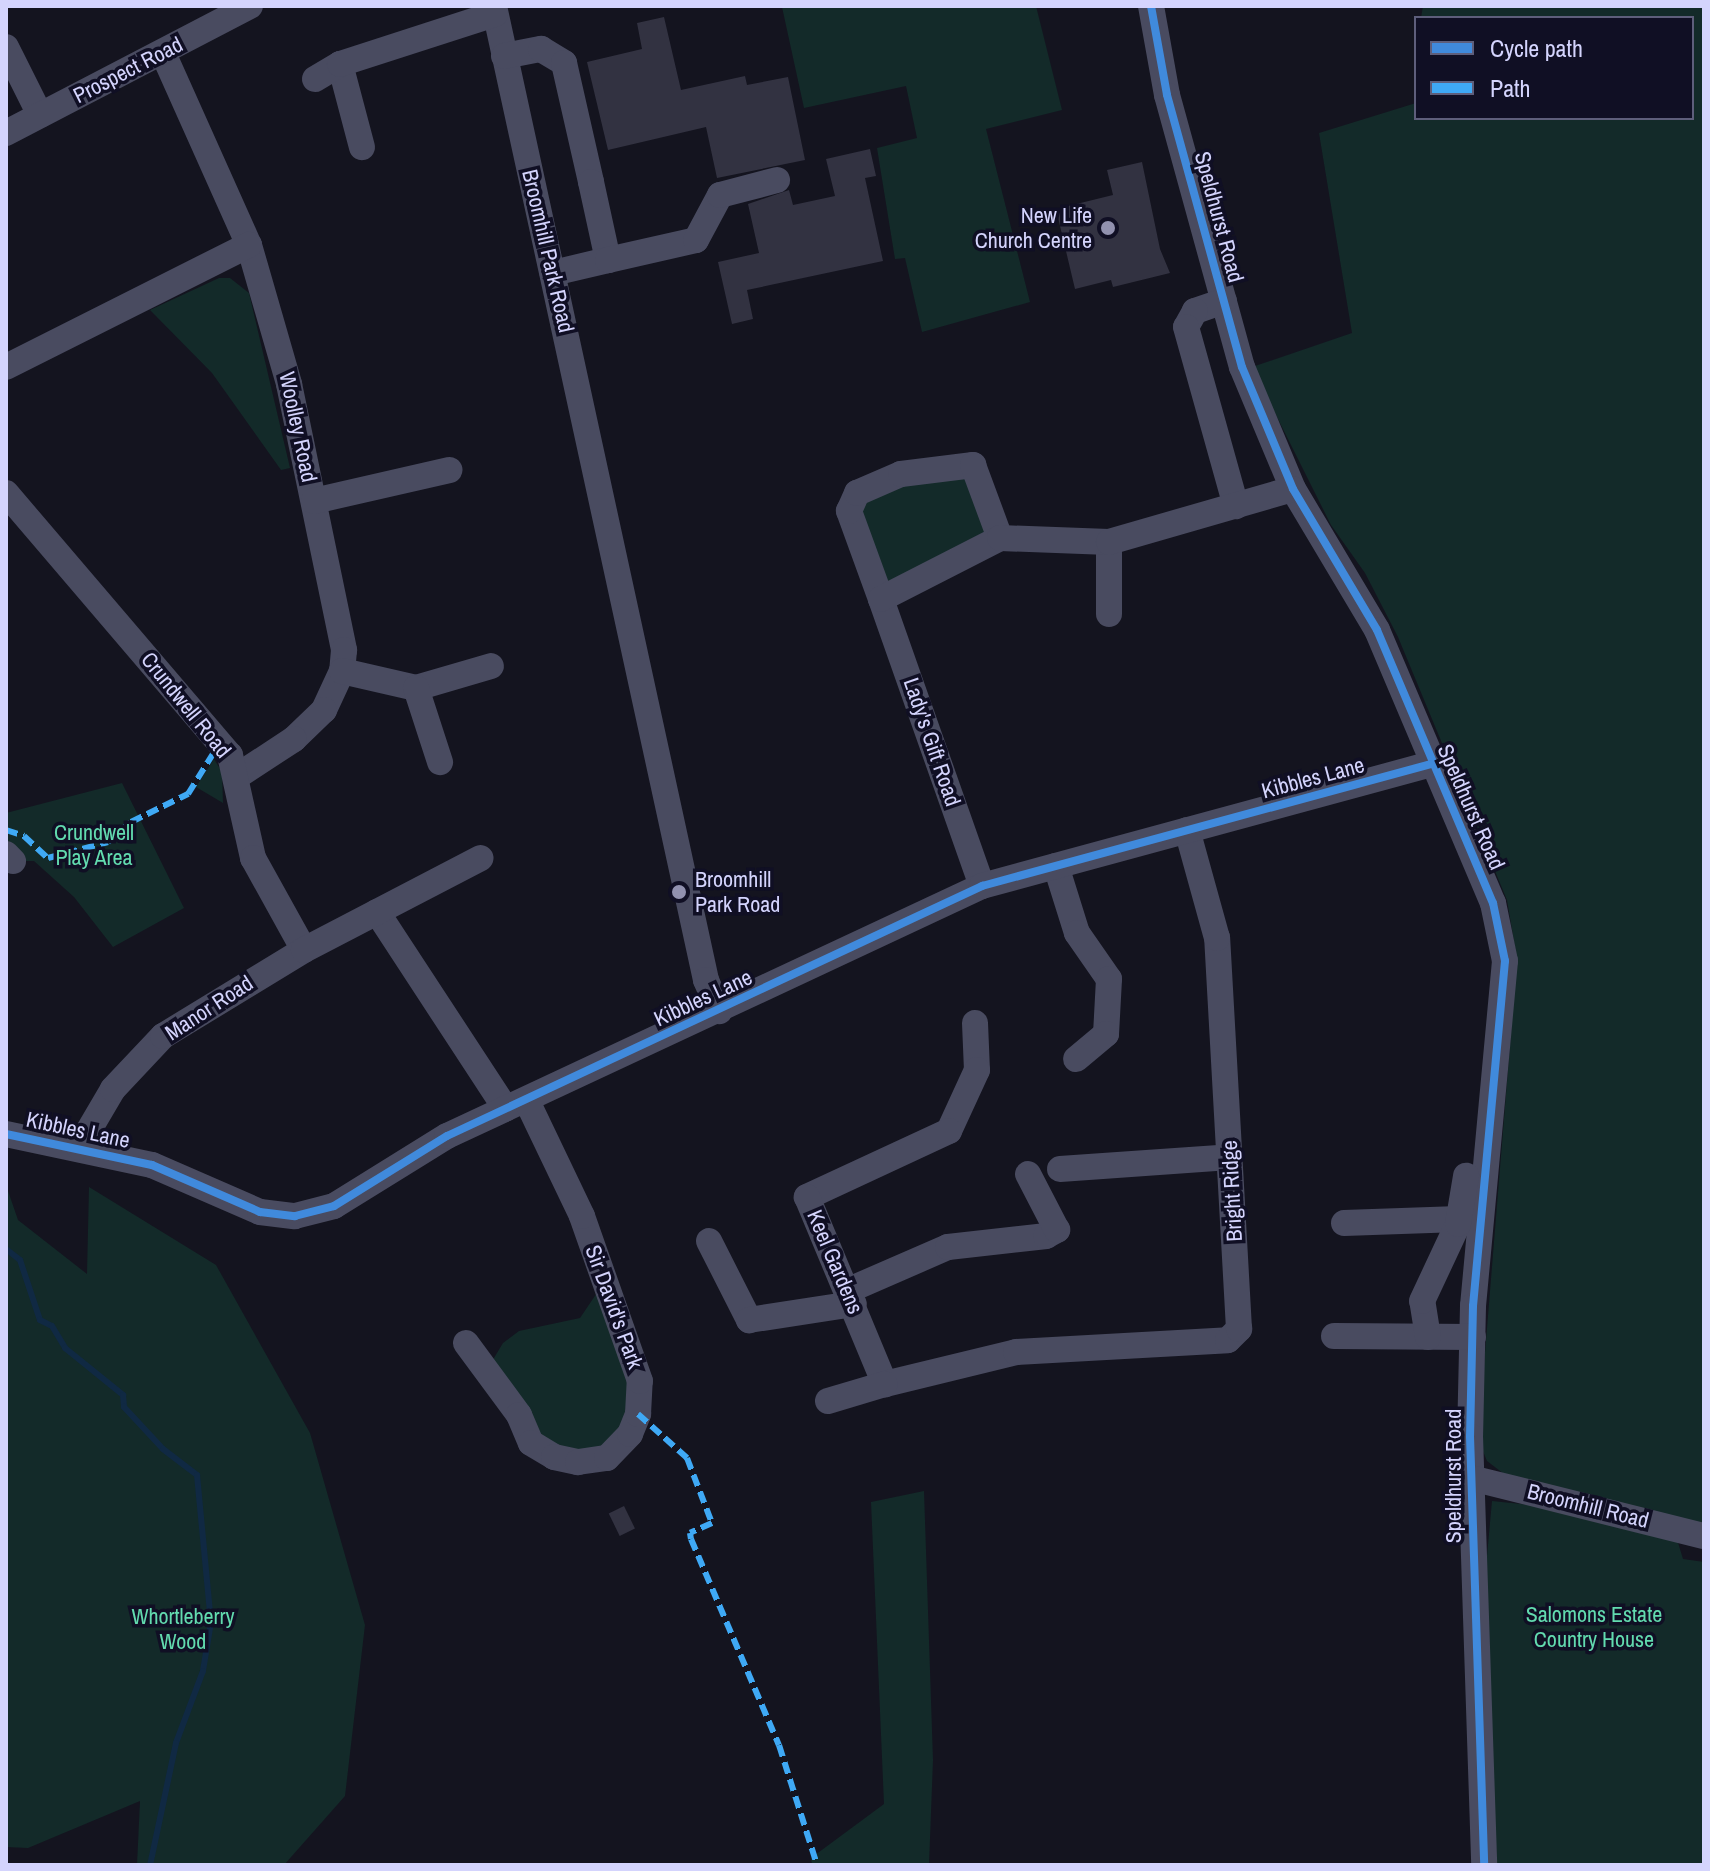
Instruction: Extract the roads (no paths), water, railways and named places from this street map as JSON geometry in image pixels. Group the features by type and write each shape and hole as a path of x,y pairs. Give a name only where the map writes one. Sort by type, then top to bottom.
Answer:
{"street":[{"name":"Prospect Road","path":"6,133 250,6"},
{"name":"Speldhurst Road","path":"1151,6 1167,95 1242,367 1293,489 1377,630 1431,764 1493,903 1505,961 1473,1337 1471,1478 1484,1865"},
{"path":"315,79 340,64 495,10"},
{"name":"Broomhill Park Road","path":"495,10 703,965 719,1011"},
{"path":"6,47 40,115"},
{"path":"504,56 541,49 564,63 608,260"},
{"name":"Woolley Road","path":"163,53 249,245 289,384 344,650 342,671 324,710 294,739 239,775"},
{"path":"340,64 362,147"},
{"path":"553,273 696,240 720,195 777,180"},
{"path":"6,367 249,245"},
{"path":"1224,301 1195,311 1186,327 1236,506"},
{"name":"Lady's Gift Road","path":"982,886 849,511 857,493 901,474 973,465 1000,538"},
{"path":"314,501 449,470"},
{"path":"881,599 1000,538 1109,542 1293,489"},
{"name":"Crundwell Road","path":"6,493 221,741 239,775 242,819 253,858 304,950"},
{"path":"1109,542 1109,614"},
{"path":"342,671 416,688 491,666"},
{"path":"416,688 424,723 440,762"},
{"name":"Kibbles Lane","path":"6,1134 79,1147 152,1165 260,1212 295,1216 334,1206 447,1136 982,886 1431,764"},
{"name":"Bright Ridge","path":"885,1384 1016,1352 1228,1340 1239,1329 1217,938 1187,830"},
{"name":"Manor Road","path":"79,1147 113,1089 163,1036 304,950 481,858"},
{"path":"1056,866 1077,933 1109,979 1106,1034 1076,1059"},
{"path":"377,912 517,1105"},
{"name":"Keel Gardens","path":"885,1384 852,1297 807,1197 949,1131 977,1070 975,1023"},
{"name":"Sir David's Park","path":"466,1343 511,1403 531,1443 554,1457 578,1462 607,1458 630,1434 638,1414 640,1381 582,1216 517,1105"},
{"path":"1060,1169 1230,1157"},
{"path":"709,1241 749,1320 852,1297 948,1247 1046,1236 1057,1230 1028,1174"},
{"path":"1428,1337 1422,1301 1459,1219 1466,1176"},
{"path":"1344,1223 1459,1219"},
{"path":"1334,1336 1473,1337"},
{"path":"828,1401 885,1384"},
{"name":"Broomhill Road","path":"1471,1478 1704,1536"}],"waterway":[{"path":"6,1249 20,1260 40,1320 52,1326 65,1348 123,1395 124,1407 163,1449 197,1475 211,1622 203,1671 176,1743 150,1865"}],"place":[{"name":"New Life Church Centre","path":"1108,228"},
{"name":"Broomhill Park Road","path":"679,892"}],"park label":[{"name":"Crundwell Play Area","path":"94,844"},
{"name":"Salomons Estate Country House","path":"1594,1626"},
{"name":"Whortleberry Wood","path":"183,1628"}]}
